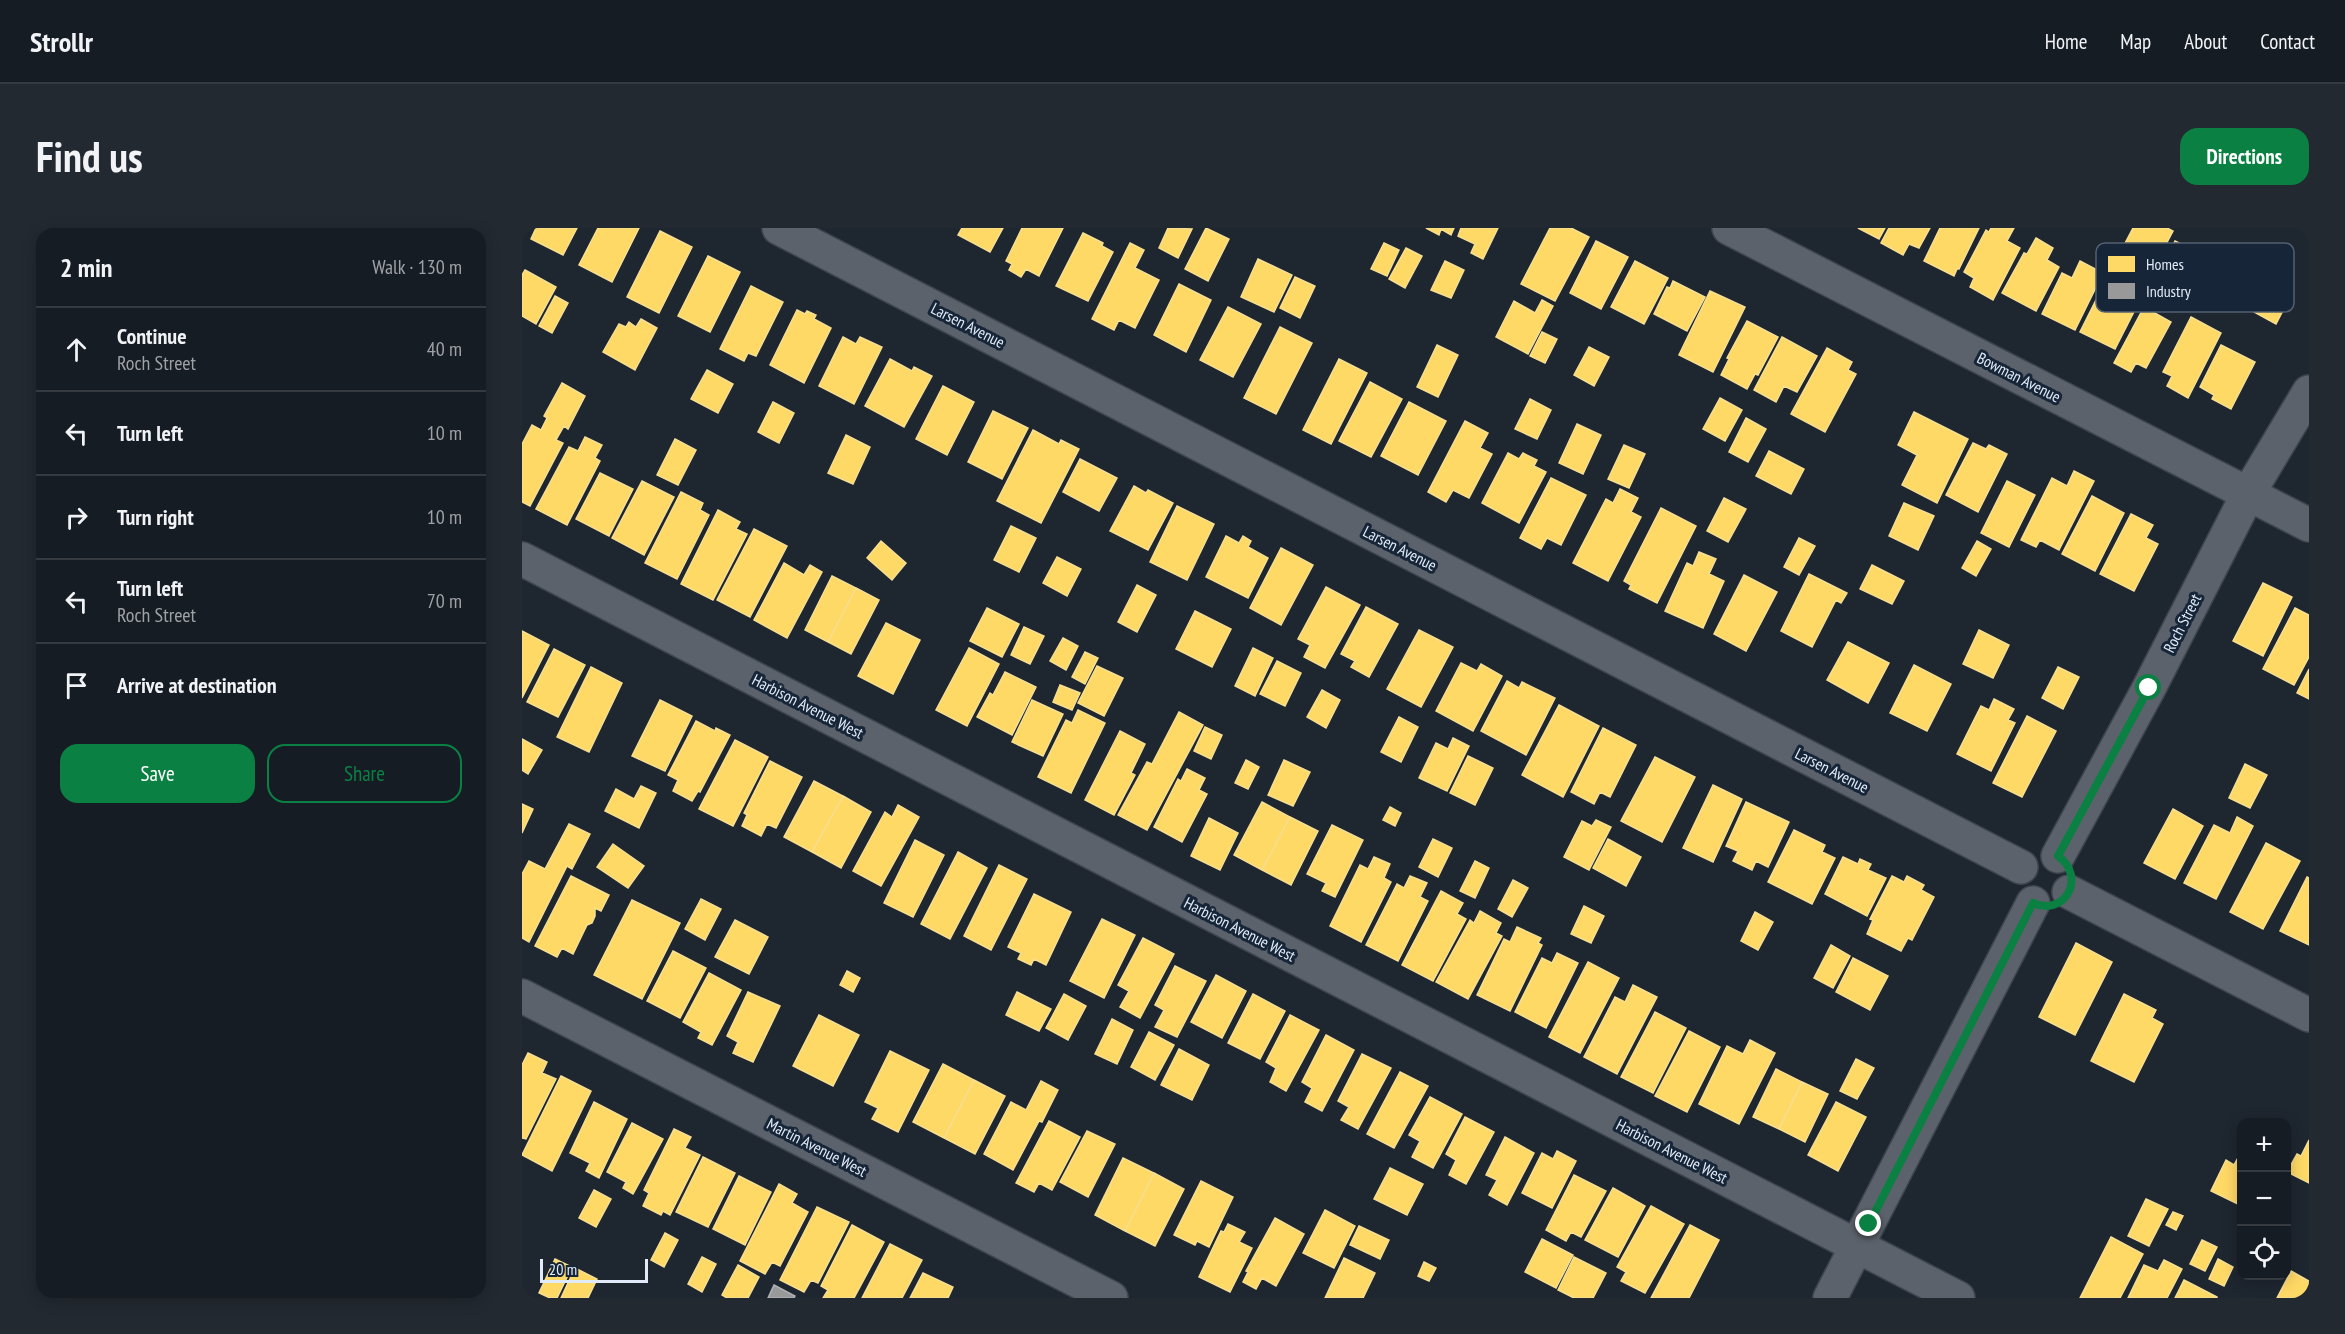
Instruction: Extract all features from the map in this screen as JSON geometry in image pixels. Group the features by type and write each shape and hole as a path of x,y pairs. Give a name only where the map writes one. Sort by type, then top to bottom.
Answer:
{"street":[{"name":"Larsen Avenue","path":"779,228 2021,867"},
{"name":"Bowman Avenue","path":"1729,228 2309,525"},
{"name":"Roch Street","path":"2058,856 2149,688 2248,494 2309,392"},
{"name":"Harbison Avenue West","path":"522,559 1958,1298"},
{"path":"2040,853 2058,856 2067,864 2072,874 2069,892 2062,901 2051,906 2033,903 2021,891 2018,879 2021,867 2029,858 2040,853"},
{"path":"2069,892 2309,1016"},
{"path":"1830,1298 2033,903"},
{"name":"Martin Avenue West","path":"522,996 1111,1298"}],"building: Homes":[{"path":"536,228 577,228 563,255 531,239"},
{"path":"598,228 639,228 612,282 579,265"},
{"path":"962,228 1003,228 990,252 958,235"},
{"path":"1022,228 1063,228 1039,276 1026,269 1021,277 1009,270 1012,264 1006,261"},
{"path":"1168,228 1192,229 1178,258 1159,248"},
{"path":"1206,228 1229,239 1208,281 1185,269"},
{"path":"1426,228 1454,228 1451,235 1441,229 1439,235"},
{"path":"1461,228 1498,228 1483,259 1471,253 1475,244 1458,236"},
{"path":"1550,228 1571,228 1589,237 1555,301 1521,284"},
{"path":"1858,228 1885,228 1879,239"},
{"path":"1889,228 1930,228 1919,248 1909,244 1903,255 1881,243"},
{"path":"1940,228 1979,228 1954,276 1924,261"},
{"path":"1991,228 2014,228 2007,241 2020,248 1993,300 1970,287 1974,278 1964,272 1986,230 1989,232"},
{"path":"2133,228 2167,228 2173,231 2167,243 2125,243"},
{"path":"660,231 692,247 659,313 627,297"},
{"path":"1083,233 1103,243 1102,246 1113,252 1088,301 1056,286"},
{"path":"2036,238 2053,248 2047,260 2059,267 2036,311 2002,293 2024,253 2027,254"},
{"path":"1596,241 1628,257 1601,309 1570,293"},
{"path":"1130,243 1144,250 1135,268 1159,280 1135,328 1119,320 1114,330 1092,319"},
{"path":"1384,243 1399,250 1387,276 1371,269"},
{"path":"1406,248 1422,256 1405,288 1389,279"},
{"path":"708,256 740,272 710,332 678,316"},
{"path":"1258,259 1292,275 1274,312 1241,297"},
{"path":"1445,261 1464,270 1451,298 1431,290"},
{"path":"1635,261 1668,278 1644,324 1611,307"},
{"path":"2080,261 2096,269 2096,287 2075,330 2042,314 2062,273 2072,278"},
{"path":"525,270 556,287 536,324 522,316 522,275"},
{"path":"1295,277 1315,286 1300,318 1280,308"},
{"path":"1673,281 1705,297 1687,331 1654,314 1667,287 1670,288"},
{"path":"1179,284 1211,300 1186,352 1154,335"},
{"path":"751,286 783,302 756,356 748,353 744,361 720,349"},
{"path":"1710,291 1745,307 1713,372 1679,355"},
{"path":"555,296 568,303 552,333 539,326"},
{"path":"1542,300 1553,306 1528,354 1496,337 1514,301 1535,313"},
{"path":"2096,300 2096,312 2134,312 2115,349 2080,332"},
{"path":"1228,307 1261,324 1233,377 1200,360"},
{"path":"797,310 805,314 807,311 816,315 814,319 831,328 804,383 770,365"},
{"path":"2141,312 2153,312 2171,322 2146,368 2136,363 2131,372 2114,363"},
{"path":"2254,312 2282,312 2276,324"},
{"path":"2191,317 2221,333 2188,398 2167,386 2172,376 2163,372"},
{"path":"641,319 657,328 635,370 603,352 619,324 626,327 629,322 636,327"},
{"path":"1747,321 1778,337 1758,375 1755,374 1747,389 1721,375 1729,359 1727,358"},
{"path":"1280,327 1312,343 1276,414 1244,398"},
{"path":"1542,332 1557,339 1545,363 1530,356"},
{"path":"843,337 856,344 860,337 882,347 854,404 819,386"},
{"path":"1782,337 1817,356 1797,392 1784,386 1776,402 1754,390"},
{"path":"1437,345 1458,355 1438,397 1417,387"},
{"path":"2221,345 2255,362 2231,409 2212,399 2214,395 2200,387"},
{"path":"1589,347 1609,357 1594,386 1574,375"},
{"path":"1827,348 1852,362 1848,370 1856,374 1825,432 1791,414"},
{"path":"890,359 912,371 914,367 932,376 904,427 865,406"},
{"path":"1339,359 1367,373 1331,444 1303,430"},
{"path":"707,370 733,384 718,413 691,399"},
{"path":"1370,382 1402,399 1371,457 1339,441"},
{"path":"562,383 585,396 568,429 564,426 556,440 563,443 530,506 522,502 522,444 532,425 541,430 547,418 544,416"},
{"path":"943,386 974,402 947,455 916,439"},
{"path":"1720,398 1742,410 1725,441 1703,429"},
{"path":"1530,399 1551,410 1537,439 1515,429"},
{"path":"773,402 794,413 779,443 758,432"},
{"path":"1409,402 1446,421 1418,475 1381,456"},
{"path":"993,411 1028,428 1002,479 968,462"},
{"path":"1914,412 1968,439 1937,503 1902,485 1917,455 1898,445"},
{"path":"1746,418 1766,429 1748,462 1729,452"},
{"path":"1465,421 1488,433 1480,448 1492,454 1469,498 1453,490 1446,502 1428,492"},
{"path":"1577,424 1601,435 1583,474 1559,463"},
{"path":"1033,430 1059,444 1061,440 1079,449 1041,523 997,501"},
{"path":"846,435 870,447 853,484 828,473"},
{"path":"585,437 602,445 595,458 600,461 567,525 536,509 569,447 578,451"},
{"path":"675,439 696,450 678,485 657,475"},
{"path":"1973,443 1986,449 1989,445 2007,454 1978,512 1946,495"},
{"path":"1624,445 1645,454 1629,488 1608,479"},
{"path":"1769,451 1804,469 1791,494 1756,476"},
{"path":"1508,453 1519,459 1523,453 1537,460 1534,466 1546,472 1519,523 1482,503"},
{"path":"1080,459 1117,478 1099,511 1063,492"},
{"path":"2074,471 2094,481 2059,550 2040,540 2036,547 2021,540 2052,478 2067,486"},
{"path":"600,473 633,489 609,536 576,519"},
{"path":"1551,478 1586,495 1561,545 1547,538 1541,549 1520,538"},
{"path":"642,481 674,497 644,555 612,538"},
{"path":"2007,481 2035,495 2009,547 1981,533"},
{"path":"1134,486 1146,493 1148,490 1173,503 1148,550 1110,531"},
{"path":"1620,489 1638,498 1631,512 1641,517 1608,581 1573,563 1606,499 1613,503"},
{"path":"681,492 703,503 700,510 709,515 677,579 645,563"},
{"path":"2092,496 2124,513 2095,571 2062,554"},
{"path":"1724,498 1746,509 1728,542 1707,531"},
{"path":"1904,503 1934,516 1918,550 1889,536"},
{"path":"1177,506 1214,524 1187,580 1150,562"},
{"path":"1661,508 1696,526 1657,603 1629,589 1631,585 1624,581"},
{"path":"718,510 740,522 736,529 747,534 713,600 681,584"},
{"path":"2131,514 2153,525 2146,538 2158,544 2134,591 2100,574"},
{"path":"1011,526 1036,538 1019,572 994,560"},
{"path":"754,529 787,546 750,617 717,600"},
{"path":"1226,536 1239,543 1243,536 1251,541 1248,547 1268,558 1248,598 1206,577"},
{"path":"1799,538 1815,546 1799,575 1784,567"},
{"path":"881,541 906,563 892,580 867,558"},
{"path":"1977,541 1991,549 1976,576 1962,568"},
{"path":"1281,548 1313,565 1281,625 1250,608"},
{"path":"1699,552 1716,559 1709,574 1724,581 1703,628 1665,611 1687,563 1693,566"},
{"path":"1057,557 1081,569 1067,596 1043,583"},
{"path":"784,563 804,575 810,565 822,572 787,638 754,620"},
{"path":"1872,565 1904,581 1892,604 1860,589"},
{"path":"1809,574 1847,593 1841,603 1836,600 1812,647 1781,631"},
{"path":"1744,575 1777,592 1746,651 1714,634"},
{"path":"832,576 856,588 828,642 805,630"},
{"path":"2263,583 2292,597 2263,656 2233,641"},
{"path":"1137,585 1156,595 1137,632 1118,622"},
{"path":"1326,587 1360,605 1325,668 1304,657 1310,645 1298,639"},
{"path":"856,588 879,600 851,654 828,642"},
{"path":"1366,607 1398,624 1369,677 1351,667 1355,661 1341,654"},
{"path":"987,608 1019,624 1002,657 970,641"},
{"path":"2295,608 2309,615 2309,657 2294,685 2263,669"},
{"path":"1195,611 1231,629 1212,667 1176,649"},
{"path":"886,623 920,640 893,694 858,676"},
{"path":"1024,627 1044,636 1030,664 1011,655"},
{"path":"1419,630 1453,647 1421,707 1387,689"},
{"path":"1979,630 2009,645 1993,678 1963,664"},
{"path":"522,631 549,645 522,698"},
{"path":"1063,638 1078,646 1066,670 1050,661"},
{"path":"1848,642 1889,663 1868,703 1827,680"},
{"path":"969,648 999,664 967,726 936,710"},
{"path":"1253,648 1273,658 1255,696 1235,686"},
{"path":"554,649 585,665 558,717 527,702"},
{"path":"1085,652 1098,658 1085,684 1072,677"},
{"path":"1277,661 1301,673 1285,706 1260,694"},
{"path":"1461,663 1477,671 1481,664 1502,676 1473,731 1436,711"},
{"path":"1914,665 1951,684 1927,731 1890,713"},
{"path":"1097,666 1123,678 1104,716 1078,703"},
{"path":"591,667 622,683 589,752 557,737"},
{"path":"2058,667 2079,677 2063,709 2042,698"},
{"path":"2309,669 2309,699 2297,693"},
{"path":"1005,672 1036,687 1012,735 977,717 990,693 993,695"},
{"path":"1507,681 1519,688 1522,682 1555,698 1526,755 1481,731"},
{"path":"1060,685 1080,693 1072,710 1053,702"},
{"path":"1322,690 1340,700 1326,728 1307,717"},
{"path":"1994,699 2014,709 2008,720 2015,723 1991,771 1957,754 1981,706 1989,710"},
{"path":"660,700 692,716 665,771 632,756"},
{"path":"1032,700 1063,714 1043,756 1012,742"},
{"path":"1559,705 1599,726 1563,797 1522,775"},
{"path":"1078,710 1105,723 1071,793 1038,777 1066,720 1072,723"},
{"path":"1179,712 1203,725 1147,830 1118,815 1147,762 1152,764"},
{"path":"2027,716 2056,731 2022,797 1993,783"},
{"path":"1399,717 1418,727 1401,762 1381,752"},
{"path":"696,721 715,731 716,728 730,735 700,792 698,791 692,801 673,791 678,780 668,775"},
{"path":"1205,727 1222,735 1211,759 1194,751"},
{"path":"1603,728 1636,745 1610,797 1600,792 1594,804 1571,792"},
{"path":"1120,731 1145,744 1131,773 1135,775 1114,815 1085,800"},
{"path":"1453,738 1469,746 1447,791 1419,778 1436,743 1448,749"},
{"path":"522,739 542,750 528,774 522,770"},
{"path":"735,740 768,757 733,826 699,809"},
{"path":"1468,756 1493,768 1475,805 1450,793"},
{"path":"1655,757 1695,777 1662,842 1621,821"},
{"path":"1246,760 1259,767 1248,789 1235,783"},
{"path":"1284,760 1310,772 1293,806 1268,795"},
{"path":"770,761 802,777 776,828 767,824 761,836 742,826 747,815 744,813"},
{"path":"2245,764 2267,775 2250,808 2229,798"},
{"path":"1187,769 1205,778 1199,790 1207,794 1182,842 1154,827 1178,779 1181,781"},
{"path":"814,781 843,796 812,852 784,837"},
{"path":"1713,785 1742,799 1713,862 1683,848"},
{"path":"641,786 656,793 639,828 605,811 616,789 634,799"},
{"path":"843,796 871,812 841,868 812,852"},
{"path":"1262,802 1290,817 1262,870 1234,855"},
{"path":"1746,802 1789,822 1768,867 1756,861 1752,870 1733,861 1738,851 1726,846"},
{"path":"522,804 533,809 522,833"},
{"path":"898,805 919,817 881,886 853,871 885,812 892,817"},
{"path":"1390,807 1401,813 1395,826 1383,820"},
{"path":"2173,809 2203,826 2175,879 2144,863"},
{"path":"1290,817 1318,831 1291,885 1262,870"},
{"path":"2237,817 2253,826 2216,899 2184,883 2214,825 2230,833"},
{"path":"1209,818 1238,833 1220,870 1191,856"},
{"path":"1596,820 1611,827 1589,870 1564,857 1582,821 1592,826"},
{"path":"569,824 590,834 572,869 567,866 529,942 522,938 522,874 529,861 545,869"},
{"path":"1332,825 1363,840 1335,897 1322,891 1326,883 1307,874"},
{"path":"1794,830 1825,845 1822,852 1835,858 1812,904 1768,882"},
{"path":"1433,839 1452,848 1438,877 1419,867"},
{"path":"1608,839 1641,857 1626,886 1593,868"},
{"path":"915,840 944,855 913,917 884,903"},
{"path":"2266,843 2300,861 2263,929 2230,912"},
{"path":"613,844 644,866 628,888 597,867"},
{"path":"958,852 987,868 950,939 921,924"},
{"path":"1374,857 1390,864 1384,878 1391,882 1361,942 1330,926 1360,865 1368,869"},
{"path":"1843,857 1858,864 1860,859 1871,864 1868,870 1886,878 1867,916 1825,894"},
{"path":"1475,861 1489,868 1475,898 1460,891"},
{"path":"999,865 1027,879 991,950 964,936"},
{"path":"571,876 609,895 601,911 595,908 592,923 587,925 573,954 562,948 557,957 535,946"},
{"path":"1410,876 1427,883 1420,897 1428,901 1398,961 1366,945 1397,884 1404,888"},
{"path":"1892,876 1904,882 1907,876 1924,885 1921,890 1934,897 1912,940 1908,938 1901,951 1867,934 1873,920 1870,919"},
{"path":"2307,877 2309,878 2309,945 2280,931"},
{"path":"1513,880 1528,888 1512,917 1498,909"},
{"path":"1441,891 1463,903 1457,914 1466,919 1433,981 1402,965"},
{"path":"1034,894 1071,912 1046,965 1034,959 1031,965 1018,959 1021,953 1008,947"},
{"path":"701,899 721,909 705,940 685,929"},
{"path":"632,900 680,923 642,999 594,975"},
{"path":"1584,906 1604,916 1591,943 1571,934"},
{"path":"1480,911 1501,923 1496,933 1502,936 1468,999 1436,982 1470,920 1474,923"},
{"path":"1755,912 1773,922 1758,950 1741,941"},
{"path":"1102,919 1135,935 1104,998 1070,981"},
{"path":"735,920 768,937 749,974 715,957"},
{"path":"1517,927 1541,938 1538,943 1542,945 1510,1011 1477,995 1504,939 1510,942"},
{"path":"1143,938 1174,954 1140,1018 1120,1007 1129,991 1118,985"},
{"path":"2076,943 2112,962 2075,1035 2039,1017"},
{"path":"1831,945 1850,956 1833,988 1814,978"},
{"path":"673,951 706,968 680,1018 647,1001"},
{"path":"1557,953 1578,963 1546,1028 1515,1012 1542,958 1552,963"},
{"path":"1853,958 1888,976 1870,1010 1836,992"},
{"path":"1588,962 1619,978 1580,1053 1549,1037"},
{"path":"1175,966 1206,981 1177,1037 1155,1027 1164,1010 1155,1005"},
{"path":"847,971 860,978 853,992 840,985"},
{"path":"709,973 741,990 712,1045 698,1038 701,1032 683,1022"},
{"path":"1216,975 1246,991 1222,1038 1191,1022"},
{"path":"1633,985 1657,997 1617,1074 1584,1057 1615,997 1625,1002"},
{"path":"748,992 780,1006 753,1062 733,1053 738,1042 727,1036"},
{"path":"1017,992 1051,1009 1039,1031 1006,1015"},
{"path":"1064,994 1086,1006 1068,1040 1046,1028"},
{"path":"1253,994 1285,1011 1260,1059 1228,1043"},
{"path":"2124,994 2156,1010 2152,1018 2163,1024 2134,1082 2091,1061"},
{"path":"1655,1012 1686,1028 1653,1093 1621,1077"},
{"path":"819,1015 859,1035 833,1086 793,1066"},
{"path":"1290,1015 1319,1030 1286,1091 1270,1082 1276,1068 1266,1062"},
{"path":"1112,1019 1133,1030 1117,1064 1095,1054"},
{"path":"1689,1031 1720,1047 1687,1112 1655,1096"},
{"path":"1149,1032 1174,1045 1155,1080 1131,1067"},
{"path":"1326,1035 1354,1050 1322,1111 1305,1102 1312,1088 1302,1082"},
{"path":"1750,1040 1775,1053 1739,1124 1699,1104 1727,1046 1743,1054"},
{"path":"1179,1049 1209,1065 1192,1100 1161,1085"},
{"path":"890,1051 929,1070 898,1132 872,1119 878,1108 865,1102"},
{"path":"528,1053 547,1062 542,1073 556,1079 526,1139 522,1138 522,1065"},
{"path":"1362,1054 1391,1068 1358,1129 1341,1120 1349,1107 1338,1101"},
{"path":"1856,1059 1874,1068 1857,1099 1840,1091"},
{"path":"943,1064 974,1080 944,1138 913,1122"},
{"path":"1776,1069 1802,1082 1779,1129 1753,1117"},
{"path":"1400,1072 1428,1086 1394,1148 1367,1134"},
{"path":"561,1076 591,1091 552,1171 522,1155"},
{"path":"974,1080 1005,1096 975,1154 944,1138"},
{"path":"1041,1081 1058,1090 1013,1170 984,1154 1011,1102 1026,1110"},
{"path":"1802,1082 1828,1094 1805,1142 1779,1129"},
{"path":"1430,1097 1462,1114 1433,1168 1412,1157 1420,1141 1409,1135"},
{"path":"594,1102 627,1119 599,1178 586,1171 590,1163 570,1153"},
{"path":"1836,1102 1866,1117 1838,1171 1808,1155"},
{"path":"1465,1117 1494,1132 1466,1184 1449,1175 1456,1160 1446,1154"},
{"path":"1049,1121 1080,1137 1052,1190 1039,1183 1034,1192 1016,1183"},
{"path":"632,1123 663,1139 633,1194 623,1188 626,1182 607,1172"},
{"path":"674,1129 691,1137 685,1148 700,1155 670,1215 663,1211 661,1215 643,1206 649,1193 644,1190"},
{"path":"1087,1131 1115,1144 1088,1197 1060,1182"},
{"path":"1505,1137 1534,1153 1507,1205 1489,1195 1497,1180 1486,1175"},
{"path":"2309,1140 2309,1183 2291,1174 2291,1165 2297,1154 2301,1156"},
{"path":"1557,1151 1576,1161 1552,1208 1522,1193 1542,1153 1553,1159"},
{"path":"703,1157 735,1173 708,1227 676,1212"},
{"path":"1123,1158 1154,1173 1125,1231 1095,1215"},
{"path":"2226,1160 2234,1165 2237,1160 2237,1204 2211,1191"},
{"path":"1390,1168 1423,1184 1407,1215 1374,1199"},
{"path":"1154,1173 1184,1189 1155,1246 1125,1231"},
{"path":"1574,1175 1606,1191 1581,1237 1571,1232 1566,1241 1546,1230"},
{"path":"739,1176 771,1192 745,1245 713,1229"},
{"path":"1201,1181 1233,1197 1209,1247 1197,1241 1195,1245 1174,1235"},
{"path":"779,1184 797,1194 792,1203 808,1212 780,1266 772,1262 765,1274 740,1261"},
{"path":"1613,1188 1645,1206 1618,1257 1585,1240"},
{"path":"594,1190 611,1199 596,1227 579,1218"},
{"path":"2146,1199 2168,1209 2149,1246 2128,1236"},
{"path":"1651,1206 1684,1224 1645,1293 1621,1281 1626,1272 1617,1267"},
{"path":"817,1207 849,1222 818,1283 811,1280 804,1292 780,1280"},
{"path":"1325,1210 1355,1226 1334,1268 1303,1253"},
{"path":"2173,1212 2183,1216 2176,1230 2166,1225"},
{"path":"1275,1218 1304,1234 1276,1286 1262,1278 1256,1289 1243,1282 1248,1272 1246,1271"},
{"path":"1228,1224 1245,1232 1239,1242 1252,1248 1230,1292 1199,1277 1221,1231 1224,1232"},
{"path":"852,1225 884,1242 854,1298 823,1298 828,1290 821,1286"},
{"path":"1690,1225 1719,1240 1689,1298 1651,1298"},
{"path":"1359,1226 1389,1240 1380,1259 1350,1245"},
{"path":"665,1233 678,1240 664,1267 651,1260"},
{"path":"2111,1237 2143,1254 2120,1298 2080,1298"},
{"path":"1542,1239 1573,1255 1556,1288 1525,1272"},
{"path":"2202,1240 2217,1247 2205,1271 2190,1264"},
{"path":"890,1244 922,1260 902,1298 862,1298"},
{"path":"702,1257 716,1264 702,1292 688,1284"},
{"path":"1574,1257 1606,1273 1593,1298 1574,1298 1558,1290"},
{"path":"1344,1258 1375,1273 1363,1298 1325,1298"},
{"path":"555,1259 572,1267 557,1298 550,1298 539,1293"},
{"path":"2218,1259 2233,1267 2224,1286 2209,1279"},
{"path":"2164,1260 2182,1269 2167,1298 2128,1298 2144,1265 2158,1271"},
{"path":"1424,1262 1436,1268 1429,1281 1418,1276"},
{"path":"738,1265 759,1277 748,1298 727,1298 722,1295"},
{"path":"575,1268 597,1279 588,1298 561,1298"},
{"path":"2291,1271 2309,1281 2309,1298 2277,1298 2286,1280 2291,1280"},
{"path":"923,1273 953,1287 948,1298 910,1298"},
{"path":"2184,1280 2217,1297 2217,1298 2175,1298"}],"building: Industry":[{"path":"774,1285 795,1296 794,1298 768,1298"}],"route":[{"path":"1869,1224 2033,903 2039,906 2051,906 2062,901 2069,892 2072,874 2067,864 2058,856 2149,688"}]}
